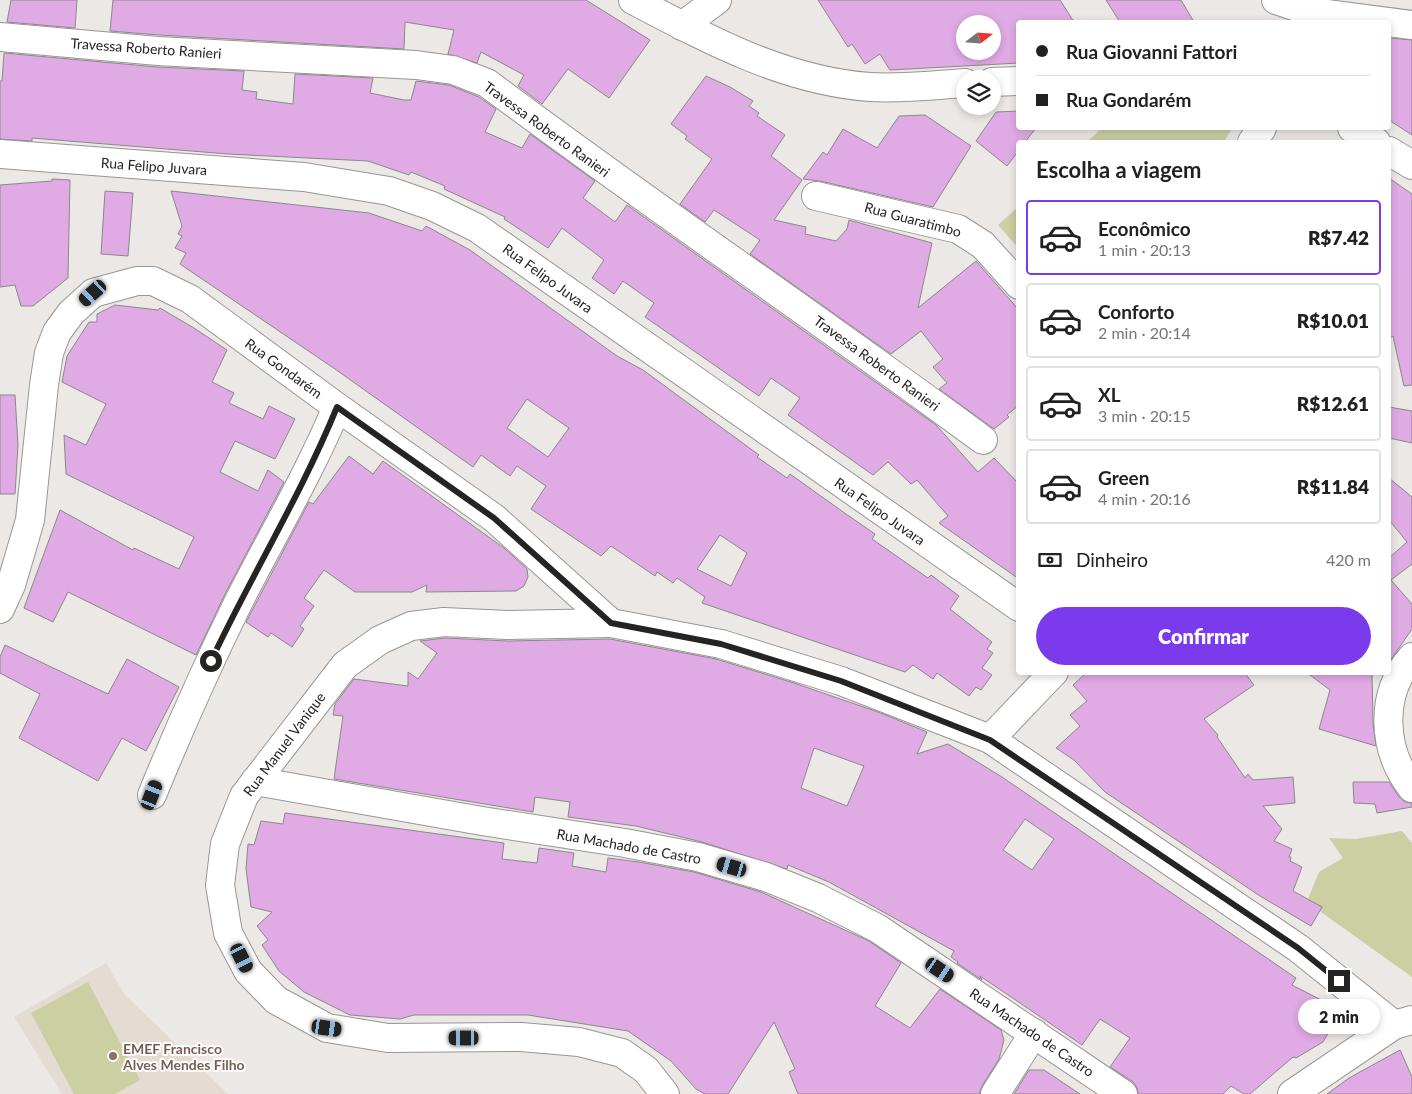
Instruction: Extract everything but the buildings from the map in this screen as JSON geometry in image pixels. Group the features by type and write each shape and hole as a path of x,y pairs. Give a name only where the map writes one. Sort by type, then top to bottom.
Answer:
{"street":[{"path":"633,0 682,26 773,67 818,79 870,87 956,83"},
{"path":"682,26 716,0"},
{"path":"1276,0 1310,17 1348,20"},
{"path":"1391,23 1412,25"},
{"name":"Travessa Roberto Ranieri","path":"0,37 158,51 416,65 453,70 486,83 602,168 859,348 983,440"},
{"path":"1001,82 1016,81"},
{"path":"1355,130 1373,140"},
{"path":"1391,152 1412,165"},
{"name":"Rua Felipo Juvara","path":"0,154 304,177 389,191 432,206 477,228 1016,605"},
{"name":"Rua Guaratimbo","path":"816,196 958,229 983,245 1016,282"},
{"name":"Rua Gondarém","path":"0,610 12,586 30,520 49,354 57,332 71,313 93,293 137,281 153,281 190,299 337,407 494,518 611,623"},
{"path":"152,795 207,668 240,600 302,483 337,407"},
{"name":"Rua Manuel Vanique","path":"611,623 508,625 444,622 411,626 380,640 345,665 244,796 225,844 220,885 228,932 248,971 276,1000 327,1028 388,1038 521,1037 579,1042 622,1053 646,1070 665,1094"},
{"path":"611,623 721,644 841,681 990,740 1298,948 1403,1022 1292,1094"},
{"path":"1412,658 1390,694 1388,738 1402,775 1412,788"},
{"path":"990,740 1051,675"},
{"name":"Rua Machado de Castro","path":"255,781 482,821 625,843 698,857 766,877 818,898 877,928 1123,1094"},
{"path":"994,1094 1034,1034"}],"shaded area":[{"name":"EMEF Francisco Alves Mendes Filho","path":"106,963 125,995 228,1094 62,1094 14,1017"}],"green space":[{"path":"1100,130 1231,130 1225,140 1089,140"},
{"path":"1016,209 1016,246 998,225"},
{"path":"1402,831 1412,843 1412,977 1321,912 1306,904 1319,872 1343,858 1329,838 1356,839"},
{"path":"88,982 140,1080 115,1094 74,1094 31,1013"}],"place":[{"name":"EMEF Francisco Alves Mendes Filho","path":"113,1056"}],"route":[{"path":"211,661 240,600 314,460 337,407 494,518 611,623 721,644 841,681 990,740 1298,948 1339,981"}]}
